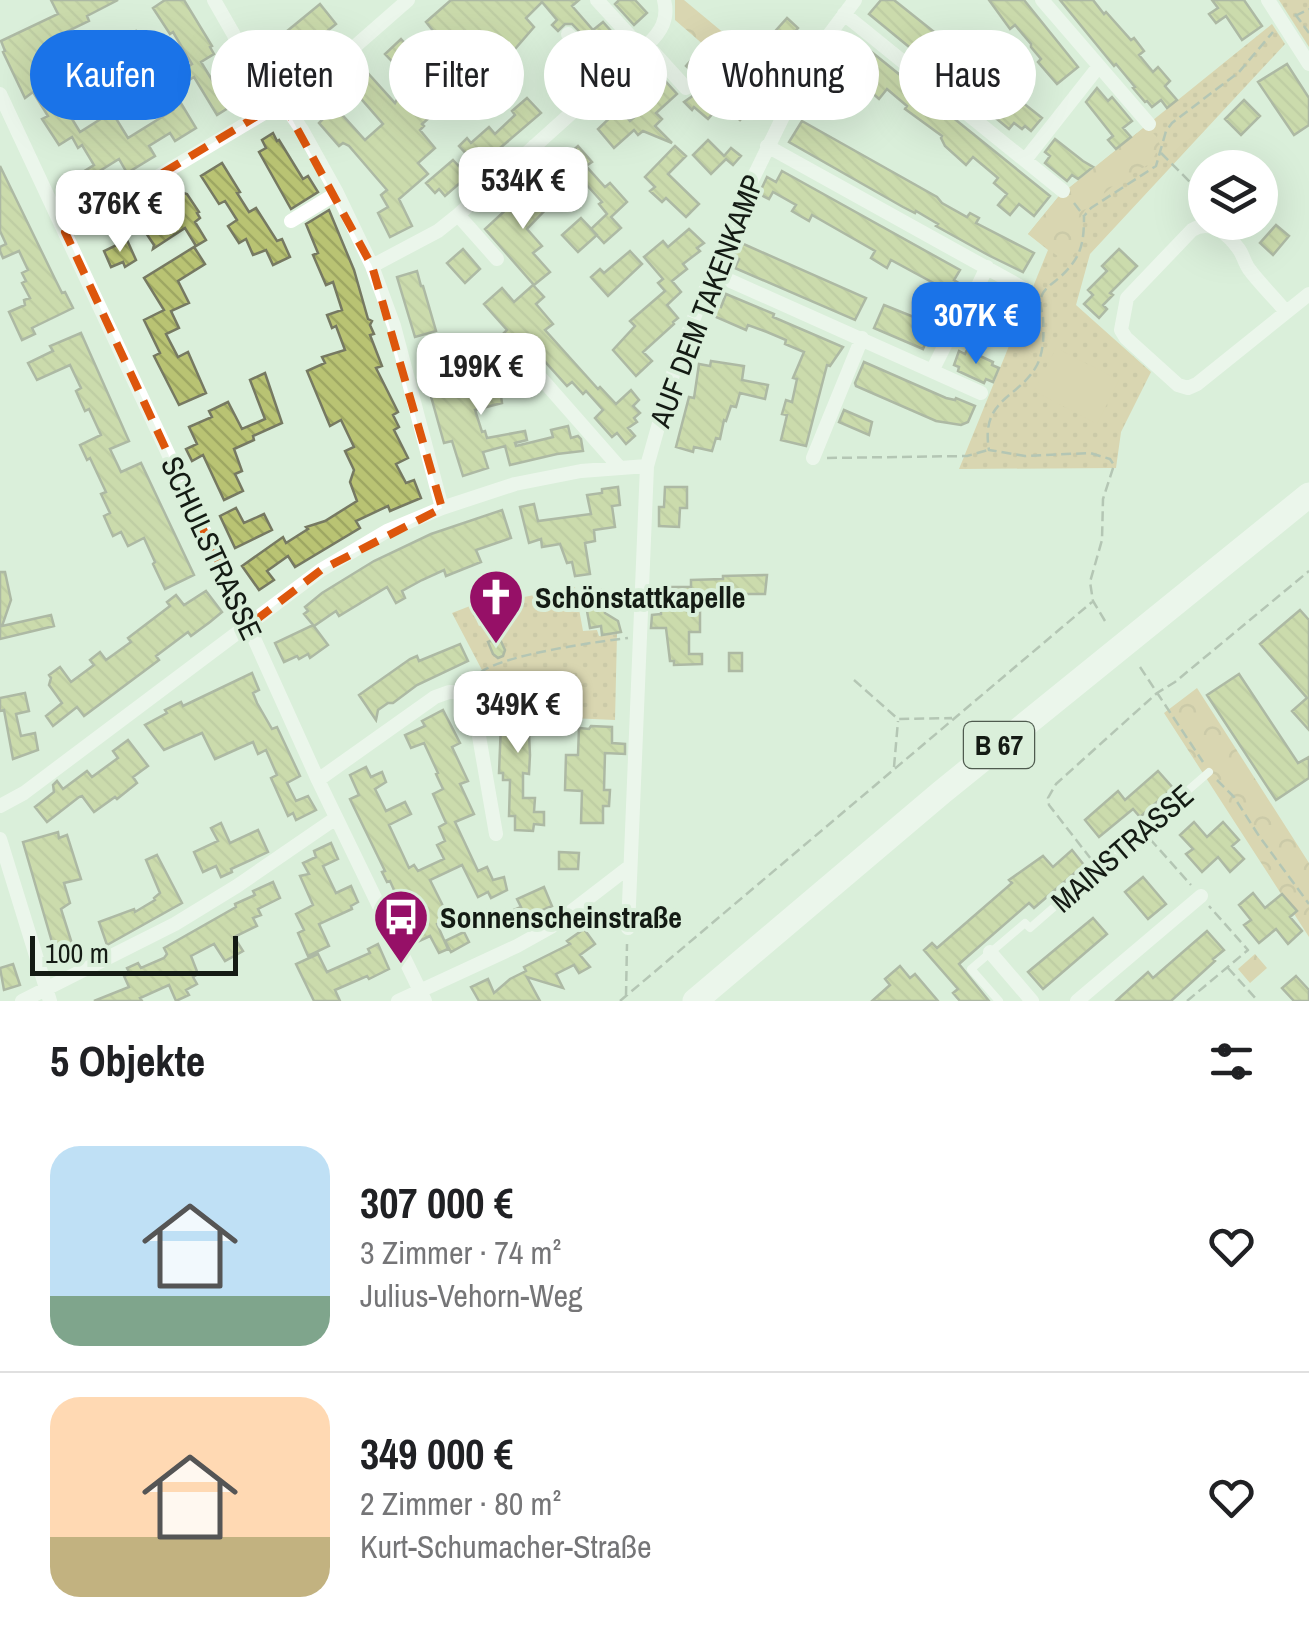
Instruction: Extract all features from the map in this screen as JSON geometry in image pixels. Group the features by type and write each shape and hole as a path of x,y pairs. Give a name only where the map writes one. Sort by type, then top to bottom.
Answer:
{"highway":[{"name":"B 67","path":"695,1001 942,792 1309,495"},
{"name":"B 67","path":"713,1001 950,800 1309,511"}],"street":[{"path":"214,0 231,30"},
{"path":"369,33 408,0"},
{"path":"597,0 627,30"},
{"path":"661,30 668,13 664,0"},
{"name":"AUF DEM TAKENKAMP","path":"628,928 646,466 677,360 738,209 811,59 856,0"},
{"path":"1042,0 1149,124"},
{"path":"1268,0 1309,64"},
{"path":"844,14 1062,191"},
{"path":"1025,160 1099,66"},
{"path":"667,69 686,88"},
{"name":"SCHULSTRASSE","path":"0,94 318,780 423,996"},
{"path":"65,232 251,120"},
{"path":"295,120 337,193 372,266 394,326 442,508"},
{"path":"372,266 458,216 563,120"},
{"path":"534,146 574,192"},
{"path":"767,146 1021,287"},
{"path":"292,221 337,193"},
{"path":"458,216 497,259"},
{"path":"1286,312 1246,266 1240,250 1218,228 1200,225 1127,298 1121,330 1178,385 1188,388 1198,384 1309,294"},
{"path":"932,370 987,268"},
{"path":"713,273 981,394"},
{"path":"813,458 862,338"},
{"path":"533,369 620,468"},
{"path":"0,806 24,793 322,570 387,532 442,508 514,484 581,470 646,466"},
{"path":"318,780 435,696 462,692 475,712 496,834"},
{"path":"22,1001 48,996 175,924 336,818"},
{"path":"0,838 48,996"},
{"path":"398,1001 423,996 551,927 630,867"},
{"path":"1077,1001 1201,896"},
{"path":"990,952 1032,1001"}],"lane":[{"name":"MAINSTRASSE","path":"999,1001 971,969 1025,923 1030,928 1209,772"}],"path":[{"path":"1309,10 1296,15 1309,34"},
{"path":"989,450 989,425 999,402 1036,367 1044,336 1041,297 1080,254 1084,216 1156,166 1172,123 1239,72 1283,24"},
{"path":"1161,153 1188,180"},
{"path":"1062,191 1084,216"},
{"path":"813,458 967,456 989,450 1025,456 1090,453 1110,458 1114,465 1103,499 1102,540 1090,582 1093,601 1105,621"},
{"path":"1098,868 1049,805 1048,798 1056,784 1158,693 1309,572"},
{"path":"620,1001 1093,601"},
{"path":"462,692 482,672 514,660 640,636"},
{"path":"1140,667 1209,772 1234,796 1258,836 1309,904"},
{"path":"854,680 898,719 954,718"},
{"path":"894,769 898,719"},
{"path":"1142,830 1248,950 1187,1001"},
{"path":"626,996 628,928"},
{"path":"1228,967 1258,1001"}],"highlighted area":[{"path":"282,101 372,266 442,508 321,570 248,626 65,232"}],"green space":[{"path":"675,0 684,0 720,30 687,30 675,20"},
{"path":"1279,0 1309,0 1309,47"},
{"path":"1272,24 1285,44 1090,254 1076,305 1151,372 1121,432 1116,468 959,469 1048,250 1028,234 1059,196"},
{"path":"1146,126 1160,145 1151,163 1114,185 1085,210 1080,218 1077,250 1067,263 1028,234 1059,196"},
{"path":"1056,348 1119,380 1097,424 1034,391"},
{"path":"575,587 583,631 597,630 599,636 617,634 615,720 483,714 494,693 452,613 470,606 479,626 501,617 495,599 521,592 524,597"},
{"path":"1197,688 1309,863 1309,937 1164,713"},
{"path":"1255,954 1267,968 1250,983 1238,969"}],"building":[{"path":"51,0 118,0 70,30 30,30 30,94 25,98 1,41 58,14"},
{"path":"165,0 184,0 211,44 211,56 201,62 211,78 211,105 194,77 191,79 191,30 167,30 153,8"},
{"path":"451,0 579,0 572,6 593,30 578,30 565,24 557,30 552,25 557,20 542,2 526,18 534,27 524,39 524,30 432,30 426,22"},
{"path":"619,0 635,0 647,13 634,25 615,4"},
{"path":"881,0 894,0 932,30 899,30 899,39 869,14"},
{"path":"989,0 1024,0 1078,67 1057,84 1038,62 1041,59 1036,53 1036,30 1019,30 1015,25 1010,29"},
{"path":"1060,0 1093,0 1131,40 1134,38 1144,51 1139,55 1153,72 1158,67 1170,81 1165,86 1177,100 1167,108 1161,100 1152,107 1145,102"},
{"path":"1212,0 1244,0 1262,26 1242,40 1226,16 1216,23 1209,14 1218,8"},
{"path":"320,4 336,24 329,30 288,30"},
{"path":"787,18 798,28 796,30 776,30"},
{"path":"603,22 610,30 593,30"},
{"path":"879,58 899,74 899,99 887,89 879,99"},
{"path":"1287,64 1309,98 1309,125 1294,135 1258,82"},
{"path":"369,74 389,96 389,120 427,120 420,130 435,148 418,163 428,174 399,199 412,226 390,237 378,213 388,207 381,195 387,190 349,146 339,146 319,123 347,120 365,140 383,124 369,108"},
{"path":"667,83 677,94 667,103"},
{"path":"1097,88 1108,101 1112,97 1132,121 1123,128 1131,137 1116,149 1108,140 1113,136 1086,102"},
{"path":"527,98 541,113 486,160 478,151 470,158 459,146 467,138 471,143 489,127 495,134 510,120 524,120"},
{"path":"1244,100 1260,116 1241,135 1225,119"},
{"path":"1036,113 1042,118 1031,131 1014,123 1009,129 998,120 1036,120"},
{"path":"43,120 73,120 80,132 99,120 117,120 128,138 157,120 191,120 196,128 175,141 170,133 149,146 155,156 127,173 119,159 98,172 103,188 82,200 70,180 94,165 72,137 59,145"},
{"path":"607,120 661,120 655,126 672,143 643,131 638,135 634,130 614,148 598,129"},
{"path":"920,120 956,120 1050,196 1034,216 1019,204 1010,215 998,205 1007,194 994,183 998,178 973,157 966,165 945,146 942,136"},
{"path":"802,121 967,217 970,213 979,218 976,223 1034,253 1023,272 789,142"},
{"path":"273,133 303,179 308,176 318,192 291,209 259,152 266,148 262,140"},
{"path":"1055,139 1093,167 1078,179 1072,175 1067,181 1045,163 1050,156 1045,152"},
{"path":"708,140 724,156 731,148 741,156 733,165 726,159 711,174 693,155"},
{"path":"578,146 592,162 586,166 605,187 610,183 627,202 611,217 621,228 604,243 591,229 607,214 599,204 602,202 561,161"},
{"path":"675,146 686,156 668,174 699,204 686,217 666,198 662,202 650,191 655,187 645,177"},
{"path":"453,160 468,176 445,196 439,189 435,193 426,183"},
{"path":"222,163 249,212 256,208 277,241 282,239 290,257 273,265 266,250 253,255 246,239 239,243 228,226 237,220 225,201 219,204 201,176"},
{"path":"0,166 73,308 32,328 35,334 22,340 9,312 25,305 24,300 30,298 22,283 26,281 22,273 28,270 19,251 3,258 0,251 6,244 0,231"},
{"path":"782,171 960,270 954,280 960,284 954,294 891,260 887,268 871,258 875,251 812,215 809,221 792,211 796,205 773,192 769,199 759,194 767,177 776,182"},
{"path":"536,182 554,201 527,229 542,246 533,253 550,272 534,285 485,229"},
{"path":"180,192 187,194 199,212 200,218 195,222 206,240 196,246 185,228 153,249 138,221 148,214 158,228 164,202"},
{"path":"329,210 354,270 368,319 372,321 374,334 370,335 382,366 376,368 398,412 393,415 399,427 394,430 408,458 396,464 406,483 414,480 421,498 390,511 388,506 356,521 360,528 295,567 288,556 267,571 274,580 259,590 242,566 283,537 286,543 306,527 325,521 357,501 350,482 354,470 345,451 354,447 341,420 330,426 307,371 325,363 322,357 345,350 327,315 342,310 333,282 326,285 313,255 318,253 306,224"},
{"path":"581,218 597,235 578,252 562,235"},
{"path":"1278,227 1289,236 1273,255 1260,243 1278,240"},
{"path":"689,229 704,243 683,264 687,269 672,281 681,292 667,305 678,318 643,352 652,361 636,376 613,350 635,326 630,321 665,291 658,283 663,279 644,257 663,241 668,247"},
{"path":"127,240 136,260 125,267 123,262 111,267 104,251"},
{"path":"739,242 866,298 855,320 735,268 739,259 733,256"},
{"path":"194,247 205,264 178,281 189,303 171,311 179,328 166,334 178,357 188,352 206,393 179,405 154,356 160,353 144,320 164,310 144,278"},
{"path":"463,249 480,269 465,283 447,263"},
{"path":"1119,249 1137,266 1110,293 1113,295 1103,305 1107,309 1099,318 1084,304 1093,295 1088,290 1107,271 1102,266"},
{"path":"630,251 642,264 608,296 591,277 600,269 604,273"},
{"path":"417,271 436,331 415,337 397,277"},
{"path":"533,285 544,297 536,304 553,324 545,330 598,389 616,404 631,390 639,400 633,406 640,413 634,418 637,422 628,428 635,436 626,444 617,433 612,437 595,418 603,410 586,391 583,394 572,382 567,386 521,335 507,347 499,338 507,330 484,304 502,288 514,302"},
{"path":"990,286 1021,298 1017,324 982,305"},
{"path":"726,294 843,347 827,365 806,446 781,440 787,415 782,414 786,400 792,402 797,379 793,378 804,352 767,332 748,325 746,330 709,314 714,304 721,307"},
{"path":"884,305 941,328 937,338 929,335 923,349 874,328"},
{"path":"81,333 129,441 110,449 121,472 141,463 194,575 165,589 144,538 128,546 121,532 113,536 104,516 110,513 101,494 106,492 80,445 101,435 76,391 81,388 70,365 37,380 28,363 53,351 50,346"},
{"path":"443,350 447,365 468,359 472,373 465,375 472,399 494,393 490,376 508,371 514,393 501,396 502,403 475,410 487,438 525,431 527,440 515,443 516,446 553,437 551,430 568,426 571,438 581,439 583,451 510,465 505,446 483,452 488,468 463,476 452,441 444,443 420,357"},
{"path":"967,350 999,368 993,382 986,379 984,383 958,371 959,367 954,365 959,351 965,354"},
{"path":"711,361 744,366 742,380 768,385 765,399 740,393 712,451 694,447 693,452 676,447 689,397 694,398 699,364 710,366"},
{"path":"864,362 946,398 975,406 968,422 961,425 936,421 856,386"},
{"path":"265,373 282,423 234,449 242,471 235,474 243,491 224,500 203,455 192,461 186,449 197,444 189,427 212,417 209,411 228,402 242,429 265,419 250,380"},
{"path":"844,410 872,422 869,435 839,422"},
{"path":"618,487 620,505 612,506 615,527 594,530 595,541 585,543 590,574 575,576 572,562 567,563 560,544 542,547 541,539 529,543 520,507 534,504 538,521 591,514 587,495"},
{"path":"665,487 687,487 687,508 680,508 679,527 659,526"},
{"path":"236,508 244,523 264,514 272,530 235,548 220,516"},
{"path":"502,510 511,538 476,550 481,562 446,576 444,570 422,580 402,591 405,598 396,603 387,587 314,626 304,614 308,611 305,607 322,593 374,561 431,534"},
{"path":"0,572 5,572 11,600 2,626 51,615 54,626 0,639"},
{"path":"767,575 765,594 709,594 709,605 700,605 700,632 689,632 689,654 702,654 702,664 674,665 670,661 666,628 651,628 652,615 661,614 661,587 691,587 691,580 723,576"},
{"path":"601,590 605,613 618,621 621,632 602,635 601,626 590,628 584,594"},
{"path":"206,591 222,612 156,656 159,660 84,716 77,707 53,726 46,716 62,703 49,685 49,675 60,667 71,682 94,665 90,660 100,652 106,660 131,642 128,638 170,606 167,602 176,595 184,605"},
{"path":"1300,610 1309,620 1309,730 1292,711 1307,698 1260,644"},
{"path":"313,625 328,645 310,658 308,654 284,662 275,643"},
{"name":"Schönstattkapelle","path":"499,637 505,650 498,658 488,642"},
{"path":"460,644 468,661 388,703 378,710 376,720 359,695 410,659 417,656 419,661"},
{"path":"729,653 742,653 742,671 729,671"},
{"path":"252,673 259,690 253,693 257,703 272,729 277,727 300,776 287,783 296,801 308,796 316,810 296,820 293,813 288,816 271,778 277,775 266,750 258,754 253,742 215,759 202,733 164,750 145,725 181,702 183,706"},
{"path":"1239,674 1298,763 1309,757 1309,778 1276,800 1207,695"},
{"path":"532,676 539,697 521,704 520,723 526,724 530,755 529,774 523,773 523,798 535,798 534,812 544,812 544,825 534,824 533,831 515,830 515,816 509,816 510,780 503,780 503,773 499,773 501,723 507,723 507,717 515,717 503,687"},
{"path":"25,693 29,711 16,714 21,736 35,733 38,750 13,759 0,698"},
{"path":"443,710 460,743 452,747 468,781 460,784 474,814 455,822 478,871 487,867 493,880 504,877 507,890 491,898 488,892 478,897 462,865 430,880 449,918 437,924 448,949 439,953 430,936 417,942 390,881 382,872 385,871 350,799 359,795 350,775 366,767 371,777 382,772 386,782 375,789 386,811 405,802 411,814 389,825 409,868 414,865 418,871 444,859 437,845 445,841 439,827 446,823 433,794 443,789 438,773 424,743 411,748 405,735 425,726 422,721"},
{"path":"612,727 612,743 625,744 625,754 605,753 604,790 610,790 609,806 603,806 603,823 581,823 582,791 565,790 566,755 578,755 579,728"},
{"path":"128,740 148,766 133,777 137,783 94,812 79,797 47,822 35,807 54,792 53,785 57,781 63,789 87,771 92,777 118,758 113,751"},
{"path":"1158,771 1173,788 1140,817 1133,809 1099,837 1085,820 1118,791 1125,800"},
{"path":"1194,822 1207,837 1223,822 1239,840 1232,846 1244,859 1230,872 1218,857 1202,872 1186,854 1193,849 1180,835"},
{"path":"221,823 230,843 258,830 268,852 221,877 216,866 203,872 194,852 218,841 211,828"},
{"path":"58,832 59,838 67,835 81,879 64,883 70,903 61,909 74,950 56,956 23,842"},
{"path":"331,843 338,859 323,866 336,893 351,886 358,902 352,909 319,924 329,946 308,956 298,933 304,930 296,914 313,905 300,876 309,874 303,863 316,857 314,851"},
{"path":"1072,850 1084,865 1034,908 1029,903 959,964 989,1001 960,1001 953,993 958,989 924,950 932,943 937,948 1012,883 1009,880 1043,856 1053,867"},
{"path":"559,852 579,853 578,869 559,869"},
{"path":"157,855 182,903 107,945 99,922 134,909 135,912 160,893 146,860"},
{"path":"1143,877 1166,904 1148,919 1125,892"},
{"path":"273,882 280,898 258,909 261,915 253,918 257,926 234,937 243,951 225,961 214,944 191,956 198,974 193,977 197,984 186,990 189,995 176,1001 169,985 140,998 142,1001 94,1001 129,987 124,976 130,974 127,968 138,963 141,968 164,958 164,948"},
{"path":"544,887 552,906 513,923 511,911 521,907 517,899"},
{"path":"1253,893 1265,908 1282,894 1297,911 1290,917 1302,931 1288,944 1276,929 1259,943 1244,925 1251,920 1239,905"},
{"path":"1093,918 1107,934 1043,989 1028,972"},
{"path":"584,929 595,944 580,955 590,967 579,973 574,965 556,974 563,988 527,977 540,1001 479,1001 471,987 488,979 494,993 526,971 524,967 570,944 567,941"},
{"path":"1207,931 1224,950 1171,1001 1116,1001 1148,972 1153,978"},
{"path":"464,932 469,942 451,952 445,941"},
{"path":"378,944 389,969 335,990 340,1001 314,1001 296,964 318,954 327,972 370,953 368,949"},
{"path":"13,964 20,985 4,990 0,968"},
{"path":"900,966 910,978 915,974 938,1001 872,1001 890,985 885,979"},
{"path":"1296,976 1309,990 1309,1001 1294,1001 1282,988"}],"place":[{"name":"Schönstattkapelle","path":"496,646"},
{"name":"Sonnenscheinstraße","path":"401,966"}]}
